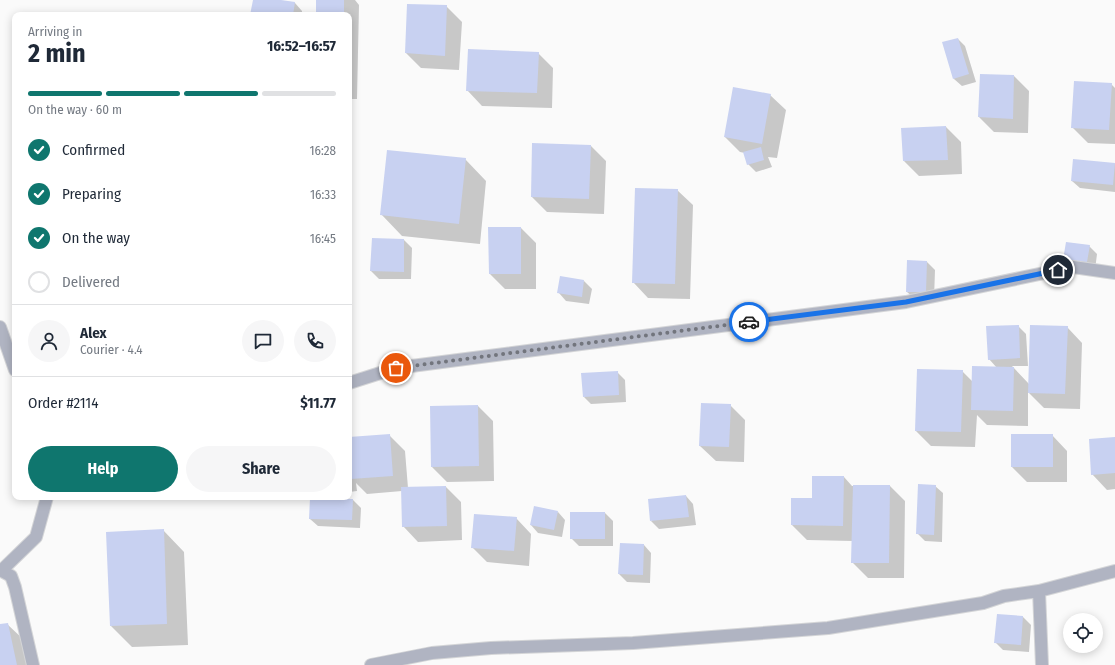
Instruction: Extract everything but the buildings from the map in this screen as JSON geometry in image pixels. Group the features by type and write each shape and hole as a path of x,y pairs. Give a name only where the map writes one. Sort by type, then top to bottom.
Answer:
{"street":[{"path":"352,382 396,368 906,302 1074,267 1115,273"},
{"path":"0,327 12,361"},
{"path":"32,665 15,587 11,576 1,570 36,537 46,500"},
{"path":"370,665 432,653 491,648 633,643 828,628 983,603 1004,596 1038,591 1115,571"},
{"path":"1038,591 1042,665"}],"way so far":[{"path":"396,368 749,322"}],"route":[{"path":"749,322 906,302 1058,270"}]}
